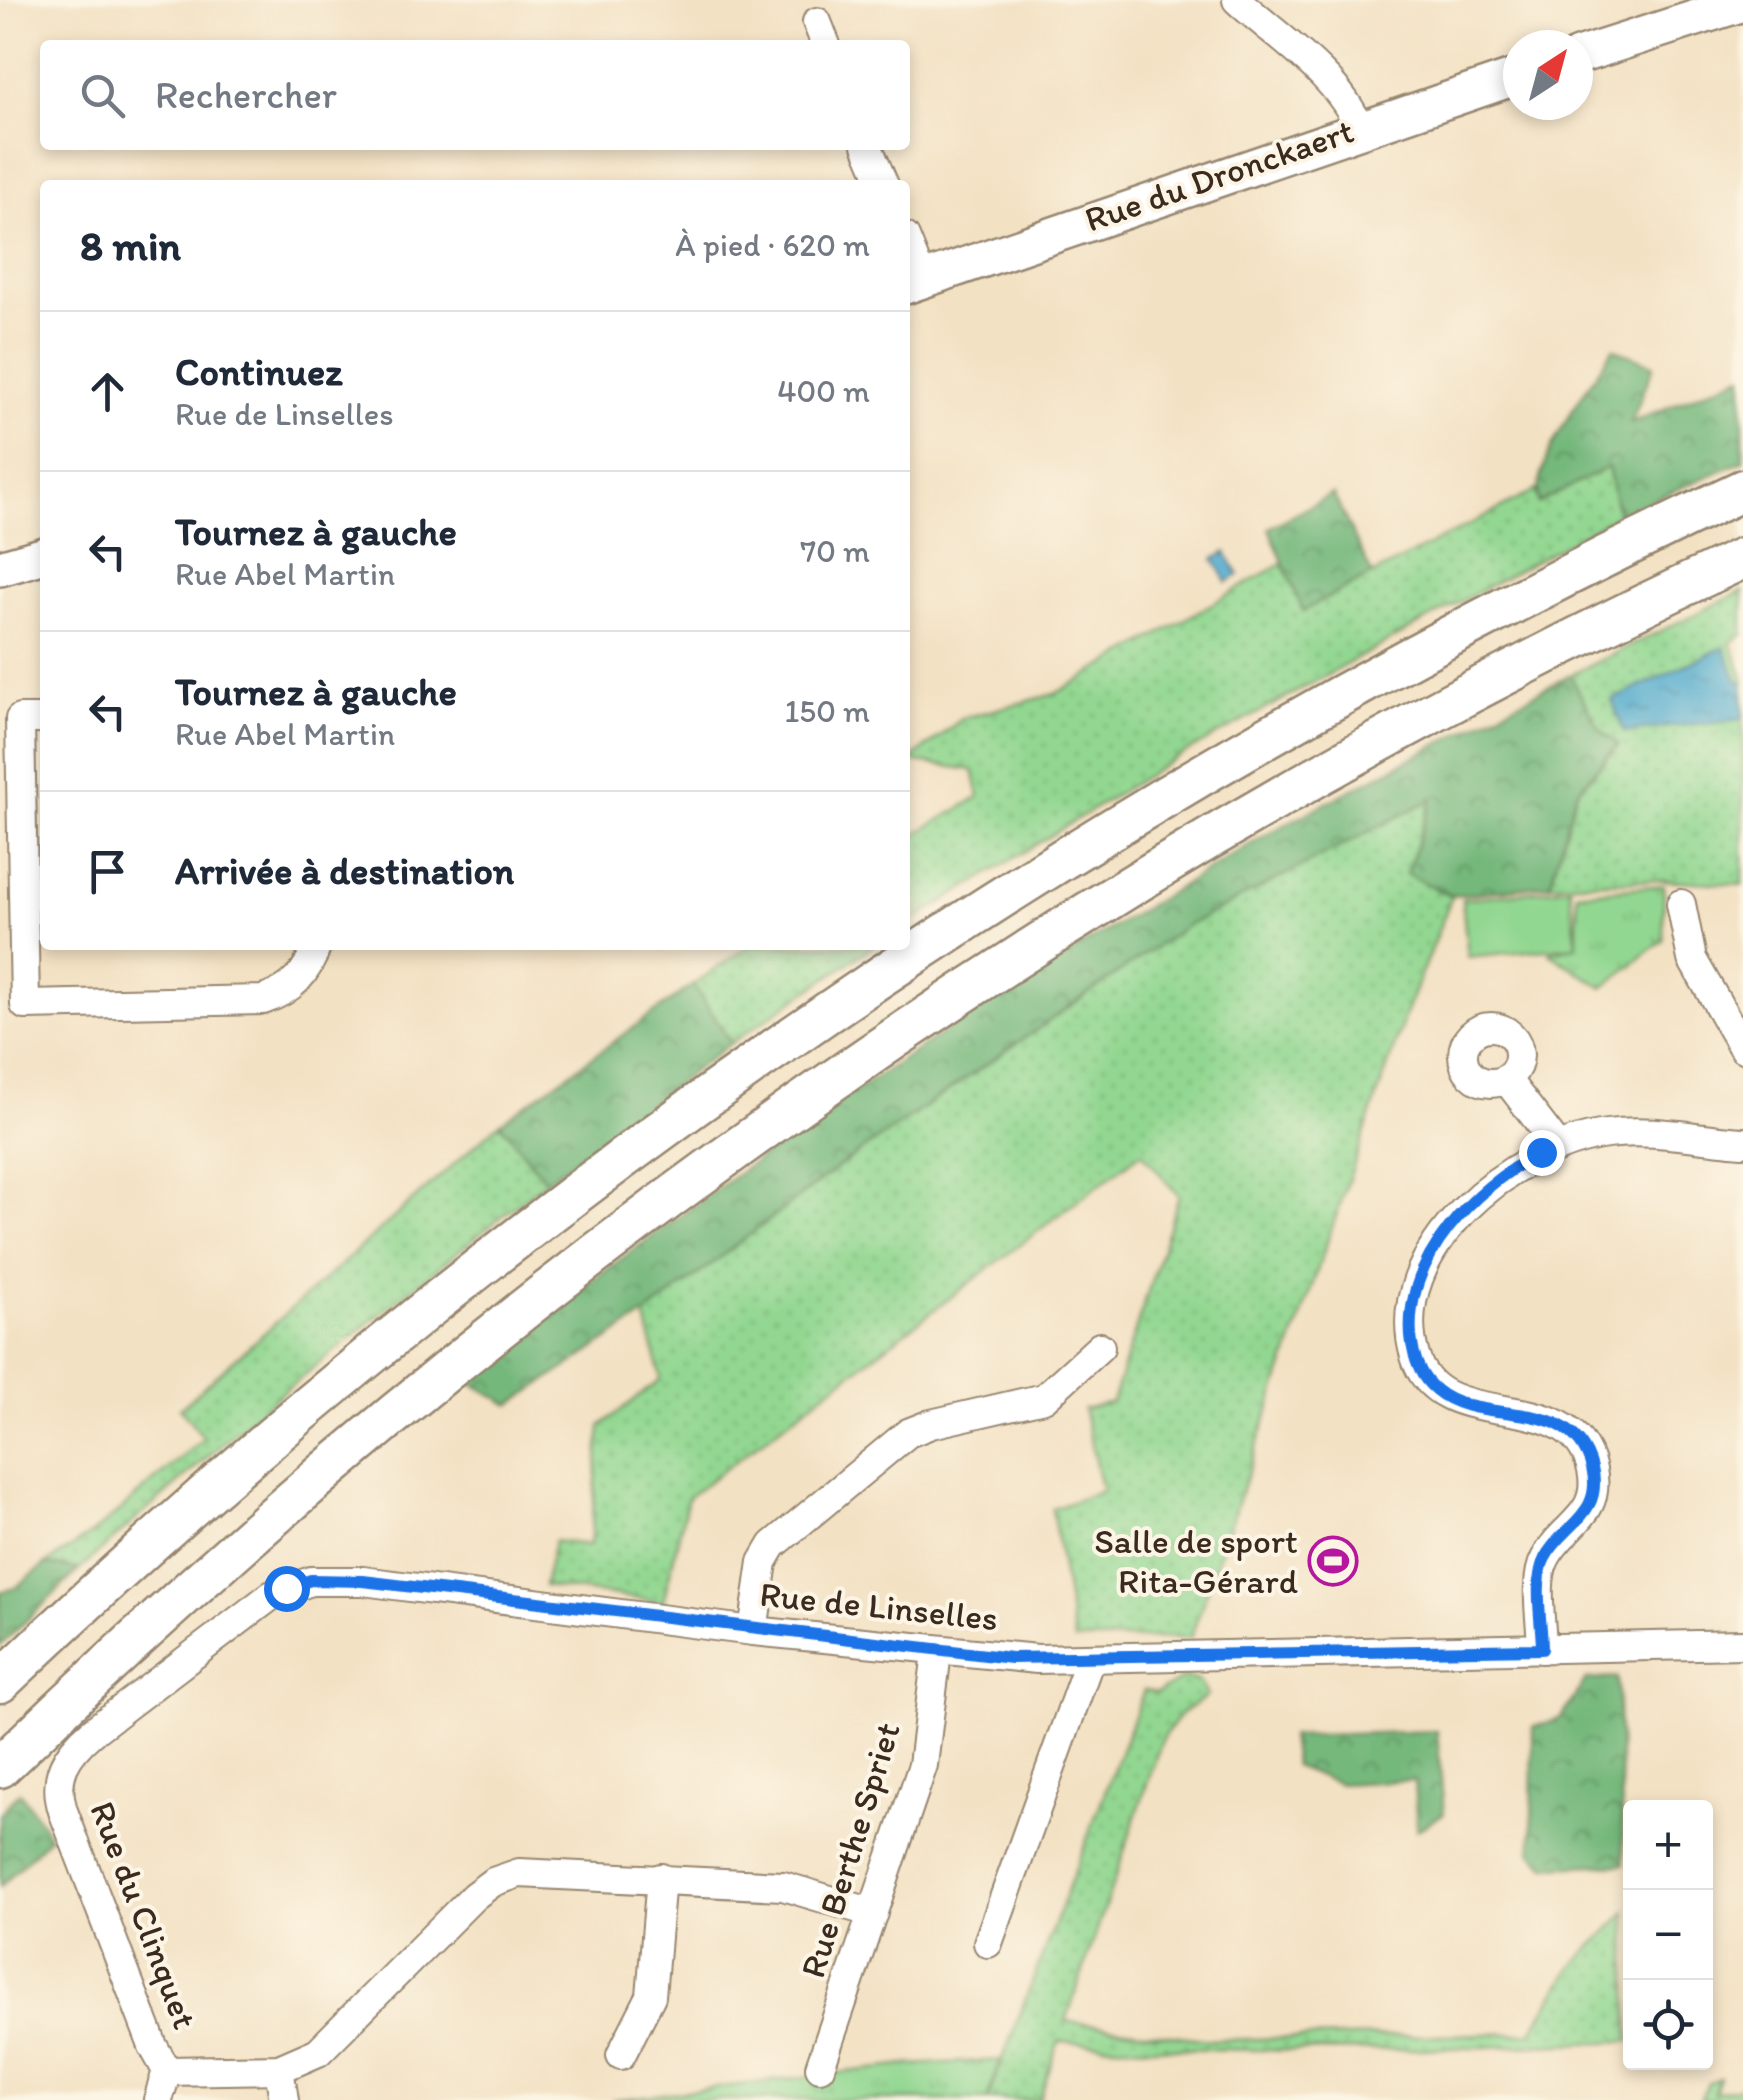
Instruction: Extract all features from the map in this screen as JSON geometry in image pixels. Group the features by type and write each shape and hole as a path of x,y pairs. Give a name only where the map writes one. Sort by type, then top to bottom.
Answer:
{"highway":[{"path":"0,1682 216,1484 392,1336 698,1101 912,953 1099,834 1256,741 1486,617 1743,490"},
{"path":"0,1767 195,1583 344,1452 718,1162 918,1023 1102,905 1344,761 1578,636 1743,558"}],"main road":[{"path":"1593,51 1743,3"},
{"name":"Rue du Dronckaert","path":"914,283 1358,127 1503,81"},
{"path":"0,568 40,556"}],"street":[{"path":"1236,0 1329,83 1348,104 1358,127"},
{"path":"869,150 882,180"},
{"path":"40,719 20,720 25,1005 263,1000 296,982 309,968 315,950"},
{"path":"1681,904 1692,959 1743,1048"},
{"path":"1506,1079 1556,1146"},
{"path":"1542,1649 1542,1567 1551,1550 1589,1507 1593,1483 1586,1455 1567,1431 1544,1418 1461,1402 1437,1391 1420,1370 1411,1328 1421,1275 1462,1214 1498,1178 1556,1146 1624,1132 1743,1142"},
{"path":"753,1631 766,1554 780,1537 883,1452 930,1424 1044,1398 1100,1347"},
{"name":"Rue de Linselles","path":"70,1755 92,1732 259,1602 311,1580 363,1581 937,1652 1090,1660 1743,1644"},
{"name":"Rue Berthe Spriet","path":"820,2067 923,1764 937,1652"},
{"path":"988,1943 1090,1660"},
{"name":"Rue du Clinquet","path":"70,1755 60,1774 58,1796 153,2046 167,2071 158,2100"},
{"path":"167,2071 279,2068 329,2044 493,1882 533,1870 784,1886 873,1913"},
{"path":"622,2055 651,1996 661,1878"},
{"path":"279,2068 284,2100"}],"green space":[{"path":"1613,348 1654,365 1631,423 1743,375 1743,461 1618,515 1608,467 1538,503 1539,485 1553,445"},
{"path":"1608,467 1618,515 1167,763 910,923 910,837 979,797 973,770 910,760 963,718 1055,694 1283,563 1304,610 1536,490 1539,503"},
{"path":"1333,494 1372,574 1303,611 1269,528"},
{"path":"1743,591 1743,635 1731,642 1743,677 1743,885 1662,880 1550,884 1576,792 1619,745 1599,728 1570,675"},
{"path":"1570,675 1599,728 1618,744 1576,792 1550,884 1452,896 1406,874 1432,799 1183,928 841,1165 645,1315 510,1405 470,1382 566,1299 817,1116 1008,990 1271,832"},
{"path":"1434,798 1437,891 1452,896 1408,1007 1191,1637 1074,1641 1052,1509 1102,1491 1083,1409 1112,1402 1179,1196 1142,1152 688,1497 663,1602 544,1586 554,1541 590,1545 601,1426 661,1379 645,1315 841,1165 1183,928"},
{"path":"1664,885 1663,940 1603,988 1550,953 1577,945 1577,893"},
{"path":"1570,887 1577,946 1468,957 1462,899"},
{"path":"742,950 868,950 731,1043 693,985"},
{"path":"693,985 731,1043 546,1181 500,1123"},
{"path":"500,1123 546,1181 262,1409 79,1570 46,1564 96,1531 204,1438 180,1408"},
{"path":"46,1564 79,1570 0,1646 0,1592 15,1588"},
{"path":"1185,1677 1200,1682 1207,1696 1182,1713 1163,1737 1066,2021 1210,2040 1531,2033 1571,1968 1623,1915 1623,2041 1274,2050 1059,2041 1039,2100 987,2100 1144,1690 1157,1693"},
{"path":"1617,1678 1623,1864 1548,1867 1532,1852 1533,1727 1561,1718 1586,1680"},
{"path":"1437,1731 1444,1813 1417,1830 1414,1780 1340,1784 1294,1766 1290,1736"},
{"path":"20,1792 50,1836 0,1887 0,1813"},
{"path":"1001,2060 987,2100 611,2100 906,2065"},
{"path":"1719,2078 1714,2093 1743,2086 1743,2100 1700,2100 1708,2083"}],"water":[{"path":"1226,552 1239,575 1227,582 1214,559"},
{"path":"1724,647 1738,682 1743,681 1743,719 1624,732 1612,700"}],"place":[{"name":"Salle de sport Rita-Gérard","path":"1333,1561"}],"route":[{"path":"286,1588 311,1580 342,1579 753,1631 1037,1659 1542,1649 1542,1567 1551,1550 1589,1507 1592,1469 1578,1441 1556,1423 1532,1414 1461,1402 1437,1391 1414,1356 1411,1328 1421,1275 1437,1246 1486,1188 1541,1152"}]}
